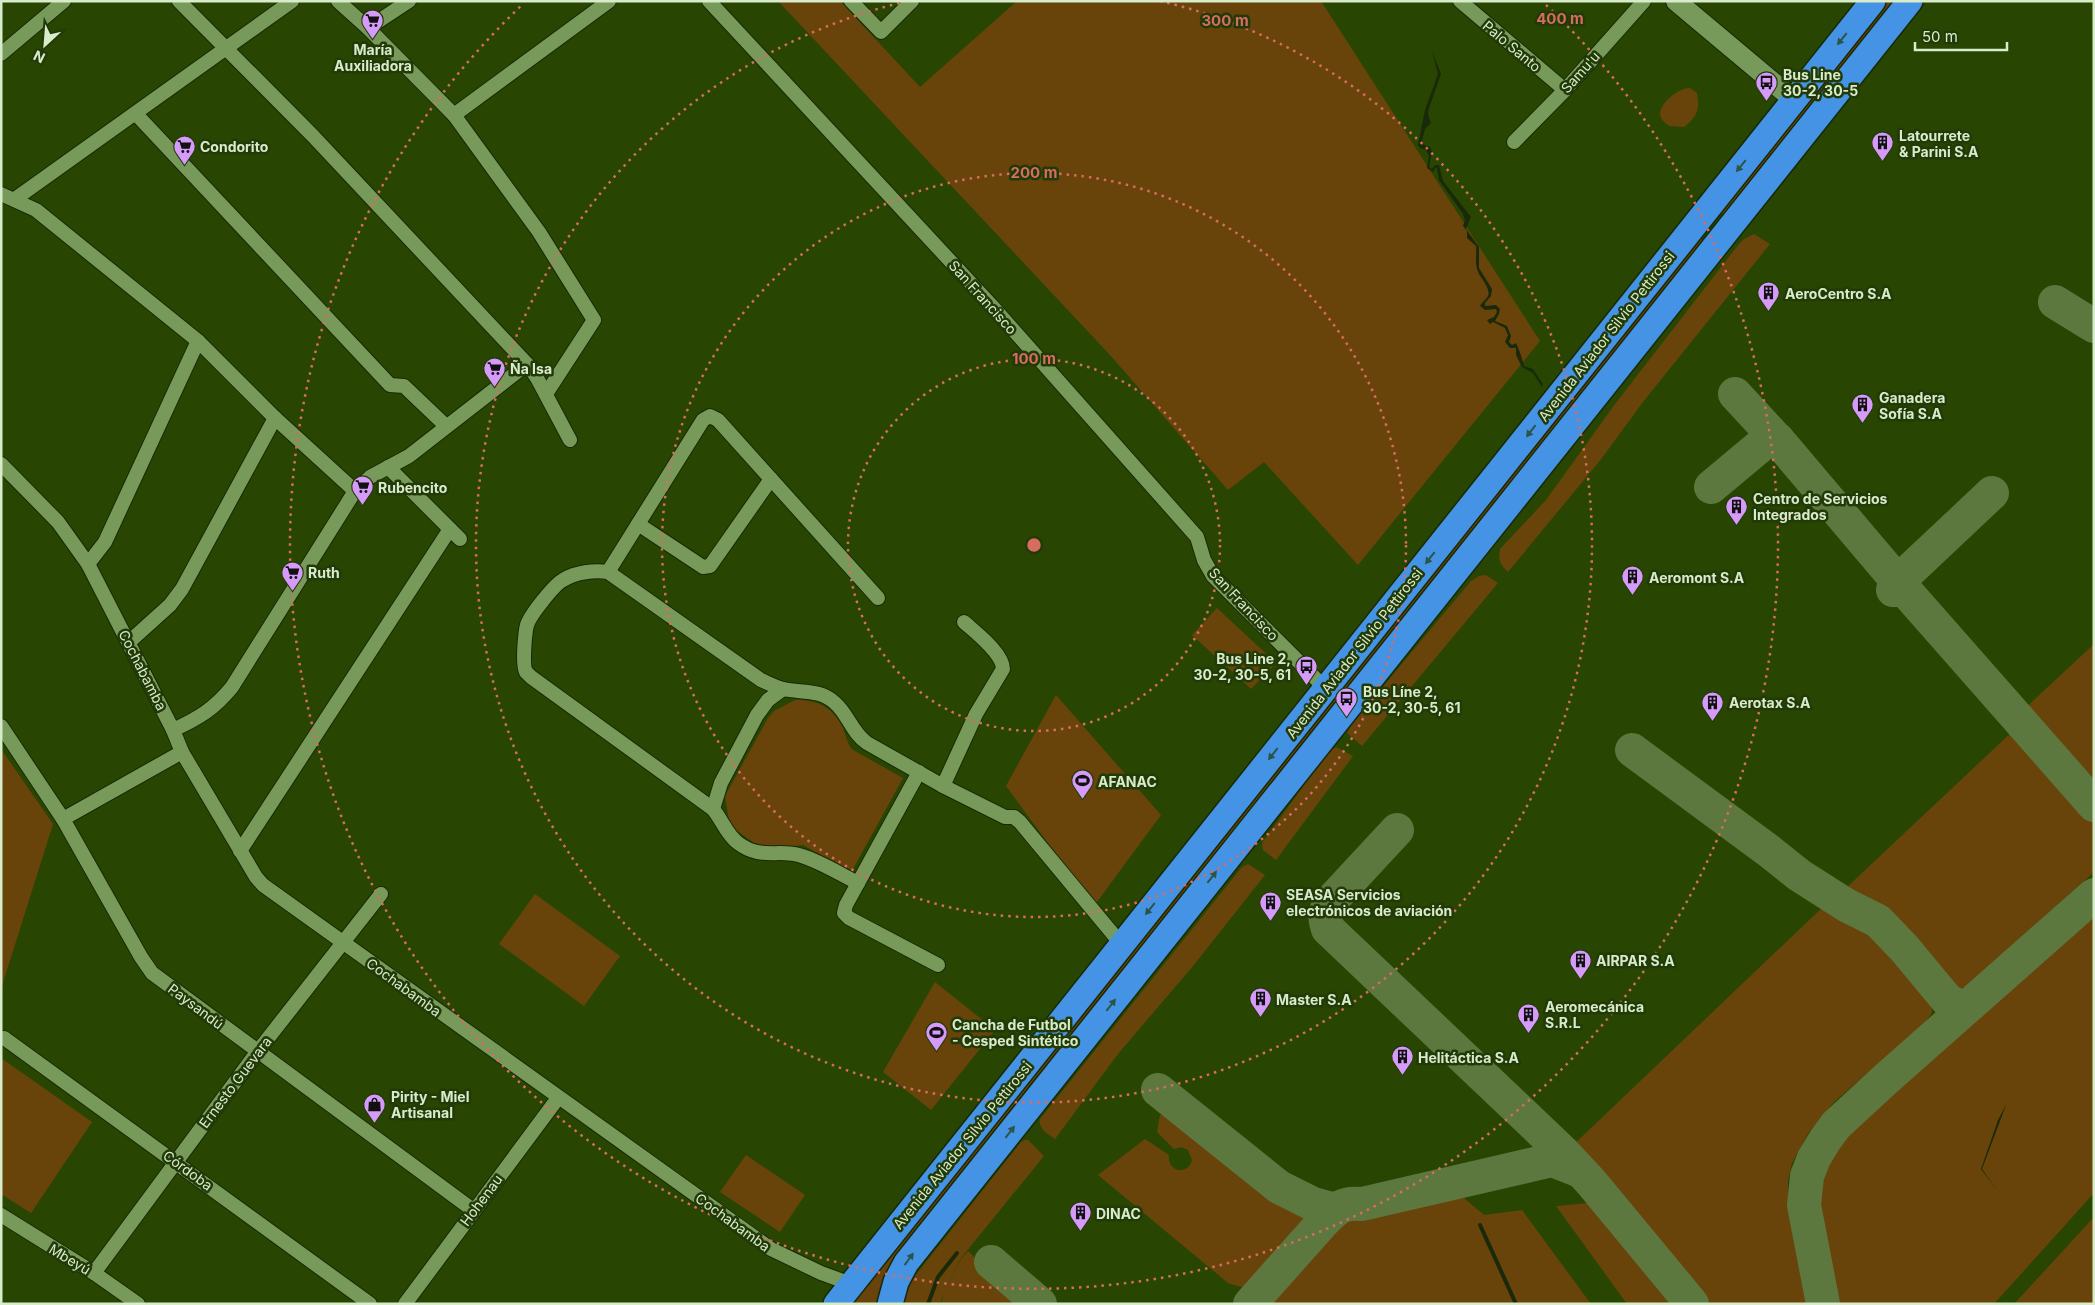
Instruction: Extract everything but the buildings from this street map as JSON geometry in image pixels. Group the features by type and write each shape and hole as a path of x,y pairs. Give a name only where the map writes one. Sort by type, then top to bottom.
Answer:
{"highway":[{"name":"Avenida Aviador Silvio Pettirossi","path":"836,1304 1873,1"},
{"name":"Avenida Aviador Silvio Pettirossi","path":"890,1304 896,1282 906,1263 1910,1"},
{"path":"1701,216 1725,234"}],"street":[{"path":"1,54 64,1"},
{"path":"179,1 320,143 527,364 546,394 570,440"},
{"path":"14,199 136,114 292,1"},
{"path":"338,1 368,28 454,115 539,232 594,320 546,394"},
{"path":"368,28 409,1"},
{"name":"San Francisco","path":"709,1 992,306 1197,537 1204,560 1213,576 1326,689"},
{"path":"851,1 881,32 912,1"},
{"name":"Palo Santo","path":"1460,1 1564,90"},
{"name":"Samu'u","path":"1514,142 1564,90 1644,1"},
{"path":"1676,1 1794,100"},
{"path":"454,115 603,3"},
{"path":"136,114 390,385 404,386 446,426"},
{"path":"1,194 36,210 198,341 275,418 355,491"},
{"path":"88,564 104,542 198,341"},
{"path":"173,730 202,716 218,705 232,687 355,491 370,477 409,456 527,364"},
{"path":"608,572 708,416 718,420 878,598"},
{"path":"129,642 170,605 182,590 275,418"},
{"name":"Cochabamba","path":"1,464 58,522 88,564 129,642 182,752 240,851 263,885 771,1250 851,1284"},
{"path":"388,467 460,539"},
{"path":"638,524 703,567 710,566 771,479"},
{"path":"240,851 450,529"},
{"path":"858,883 801,856 755,853 733,838 713,809 526,672 524,664 527,626 531,617 557,584 564,579 587,572 608,572 761,680 783,689 815,692 826,696 836,704 860,738 943,786 1005,816 1014,817 1020,822 1122,945"},
{"path":"943,786 976,714 1004,669 1003,662 997,654 964,622"},
{"path":"713,809 721,783 758,714 768,700 783,689"},
{"name":"Paysandú","path":"1,726 64,819 141,957 152,973 474,1210"},
{"path":"64,819 182,752"},
{"path":"919,772 846,905 844,913 849,918 938,965"},
{"name":"Ernesto Guevara","path":"94,1273 258,1051 381,894"},
{"name":"Córdoba","path":"4,1038 370,1304"},
{"name":"Hohenau","path":"405,1304 558,1098"},
{"name":"Mbeyú","path":"1,1215 94,1273 138,1304"}],"shaded area":[{"path":"778,1 840,1 920,87 1017,1 1321,1 1540,341 1358,565 1264,462 1228,490 1110,355"},
{"path":"1882,1 1901,1 1724,215 1722,214 1721,212"},
{"path":"1432,51 1441,74 1429,108 1428,114 1431,123 1425,129 1421,144 1430,147 1432,152 1429,167 1432,169 1435,165 1439,165 1443,181 1471,217 1466,229 1479,247 1479,268 1492,289 1491,296 1485,303 1485,306 1496,305 1500,309 1495,321 1507,326 1511,336 1509,342 1512,345 1516,343 1524,366 1533,369 1543,384 1542,387 1533,373 1522,367 1516,355 1516,348 1510,348 1505,342 1508,335 1505,328 1493,322 1490,324 1487,320 1494,317 1497,312 1496,309 1485,310 1480,306 1489,294 1477,271 1476,246 1467,238 1467,231 1463,226 1465,220 1463,214 1439,180 1437,168 1433,172 1427,168 1429,156 1426,150 1418,145 1425,110 1438,74"},
{"path":"1690,88 1697,93 1698,108 1695,116 1684,127 1669,126 1661,117 1661,109 1671,96 1681,90"},
{"path":"1754,234 1770,244 1643,402 1602,458 1508,572 1500,562 1500,549 1546,500 1615,404 1739,244"},
{"path":"1700,238 1704,241 880,1304 844,1304"},
{"path":"1486,575 1498,583 1362,746 1347,733 1350,726 1471,581 1479,576"},
{"path":"1217,608 1276,663 1251,689 1192,635"},
{"path":"2094,644 2094,796 2021,712"},
{"name":"AFANAC","path":"1056,695 1161,815 1094,906 1006,786"},
{"path":"795,700 811,701 830,710 839,721 853,750 903,778 853,869 848,870 803,845 775,848 754,843 736,830 729,821 725,796 768,718 774,711"},
{"path":"2015,729 2094,820 2094,872 1965,987 1950,991 1944,987 1923,960 1886,922 1845,889"},
{"path":"1336,747 1353,756 1276,860 1263,850 1262,843 1328,752"},
{"path":"1,749 53,824 1,989"},
{"path":"1248,864 1265,875 1193,966 1118,1054 1055,1139 1049,1135 1042,1128 1040,1119 1242,867"},
{"path":"535,894 620,956 584,1006 499,944"},
{"path":"1826,904 1877,935 1909,962 1921,978 1929,995 1932,1013 1924,1024 1834,1102 1809,1132 1792,1163 1788,1181 1788,1210 1809,1304 1702,1304 1594,1173 1570,1148"},
{"path":"2094,908 2094,1193 1994,1304 1831,1304 1818,1238 1814,1203 1814,1188 1817,1175 1829,1149 1841,1133 1861,1113"},
{"name":"Cancha de Futbol - Cesped Sintético","path":"935,982 995,1030 931,1110 883,1072"},
{"path":"1,1058 92,1122 31,1213 1,1194"},
{"path":"2006,1105 1982,1169 1997,1190 1981,1169 1998,1120"},
{"path":"1170,1114 1270,1191 1311,1211 1308,1217 1245,1288 1228,1283 1098,1175 1145,1139 1169,1155 1169,1161 1174,1168 1182,1170 1190,1165 1192,1160 1188,1150 1181,1147 1174,1149 1157,1132 1160,1115"},
{"path":"1028,1140 1044,1156 961,1258 946,1289 961,1259 968,1251 1024,1304 941,1304 945,1291 940,1304 904,1304 904,1297 911,1281 1021,1142"},
{"path":"746,1155 805,1195 780,1232 720,1192"},
{"path":"1458,1193 1484,1215 1522,1210 1591,1304 1263,1304 1347,1217"},
{"path":"1599,1202 1683,1304 1627,1304 1556,1206"},
{"path":"2094,1217 2094,1304 2014,1304"}],"waterway":[{"path":"1480,1225 1516,1304"},
{"path":"928,1304 938,1277 957,1253"}],"taxiway":[{"path":"2055,302 2094,326"},
{"path":"1735,394 1783,446 1904,589 2094,805"},
{"path":"1711,487 1766,441 1771,439 1778,440"},
{"path":"1894,586 1893,590 1904,589 1903,580 1907,573 1992,493"},
{"path":"1632,750 1799,875 1846,905 1878,921 1904,948 1948,1001 1959,1006 1969,1005"},
{"path":"1397,830 1327,907 1326,921 1328,929 1564,1153 1591,1182 1692,1304"},
{"path":"1823,1304 1804,1205 1807,1176 1814,1158 1825,1140 1836,1125 1887,1078 2094,895"},
{"path":"1158,1090 1279,1187 1313,1204 1335,1210"},
{"path":"1250,1304 1323,1222 1340,1207 1349,1204 1362,1204 1552,1160 1580,1171"},
{"path":"991,1262 1040,1304"}],"place":[{"name":"María Auxiliadora","path":"373,40"},
{"name":"Bus Line 30-2, 30-5","path":"1767,101"},
{"name":"Latourrete & Parini S.A","path":"1883,162"},
{"name":"Condorito","path":"184,165"},
{"name":"AeroCentro S.A","path":"1769,312"},
{"name":"Ña Isa","path":"494,387"},
{"name":"Ganadera Sofía S.A","path":"1863,424"},
{"name":"Rubencito","path":"362,506"},
{"name":"Centro de Servicios Integrados","path":"1737,525"},
{"name":"Ruth","path":"292,591"},
{"name":"Aeromont S.A","path":"1633,596"},
{"name":"Bus Line 2, 30-2, 30-5, 61","path":"1307,685"},
{"name":"Bus Líne 2, 30-2, 30-5, 61","path":"1347,718"},
{"name":"Aerotax S.A","path":"1713,721"},
{"name":"AFANAC","path":"1082,800"},
{"name":"SEASA Servicios electrónicos de aviación","path":"1270,921"},
{"name":"AIRPAR S.A","path":"1580,979"},
{"name":"Master S.A","path":"1260,1018"},
{"name":"Aeromecánica S.R.L","path":"1529,1033"},
{"name":"Cancha de Futbol - Cesped Sintético","path":"936,1051"},
{"name":"Helitáctica S.A","path":"1402,1076"},
{"name":"Pirity - Miel Artisanal","path":"375,1123"},
{"name":"DINAC","path":"1080,1232"}]}
